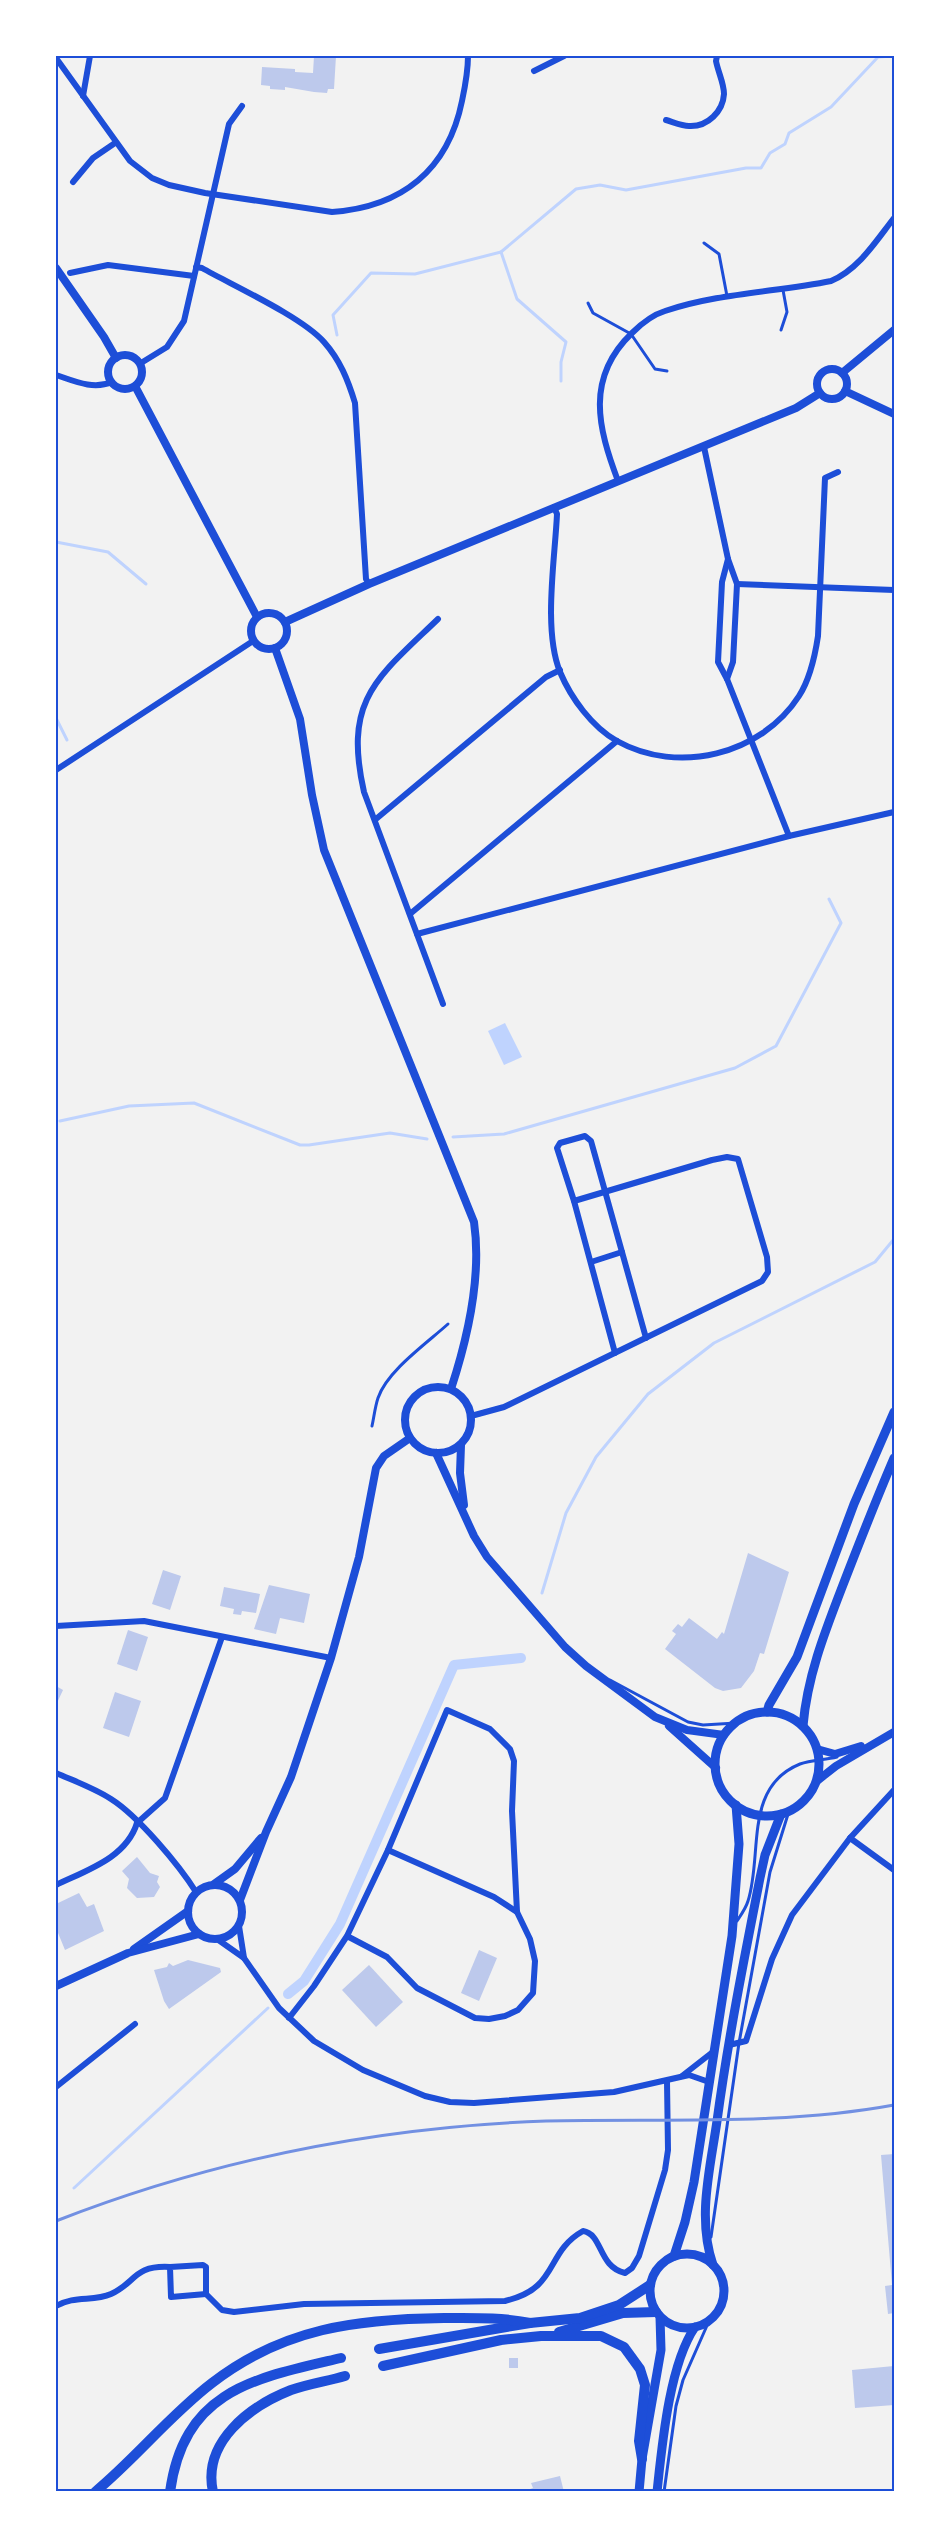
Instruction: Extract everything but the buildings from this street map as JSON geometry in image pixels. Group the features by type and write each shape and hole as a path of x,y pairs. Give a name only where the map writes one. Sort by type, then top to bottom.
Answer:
{"highway":[{"path":"379,2349 530,2323 580,2318 604,2311 636,2296 650,2285"},
{"path":"541,2336 623,2313 658,2315"},
{"path":"95,2492 211,2384 252,2355 289,2339 348,2324 402,2319 506,2318 530,2323"},
{"path":"383,2366 501,2340 541,2336 601,2336 614,2341 632,2355 640,2369 645,2385 639,2441 642,2459"},
{"path":"170,2492 177,2458 188,2433 206,2410 228,2392 265,2376 341,2358"},
{"path":"213,2492 212,2463 221,2443 246,2415 291,2390 345,2376"}],"main road":[{"path":"767,1712 797,1657 854,1504 894,1412"},
{"path":"803,1726 810,1681 826,1631 894,1458"},
{"path":"817,1781 817,1749 803,1726 792,1719 767,1712 736,1723 724,1735 716,1756 716,1768 722,1789 736,1805 759,1815 785,1813 797,1807 809,1796 817,1781 836,1766 894,1732"},
{"path":"817,1749 836,1754 849,1752 894,1732"},
{"path":"674,2256 685,2222 702,2129 733,1928 739,1844 736,1805"},
{"path":"658,2315 676,2327 695,2327 709,2321 720,2308 724,2297 724,2285 709,2252 704,2201 719,2106 734,2044 765,1856 785,1813"},
{"path":"639,2492 642,2459 661,2350 662,2327 650,2295 650,2285 658,2268 674,2256 691,2254 713,2265"},
{"path":"657,2492 666,2417 687,2339 695,2327"}],"street":[{"path":"83,96 90,56"},
{"path":"56,60 115,142 140,171 152,178 168,185 332,212 350,210 388,199 421,179 443,154 459,117 468,56"},
{"path":"534,71 564,56"},
{"path":"666,120 689,126 709,120 717,114 724,94 716,61 717,56"},
{"path":"141,363 167,346 179,331 229,124 242,106"},
{"path":"73,182 93,158 115,142"},
{"path":"618,481 601,429 599,396 604,375 613,355 631,334 645,321 663,311 727,297 831,281 844,276 855,267 894,218"},
{"path":"70,273 108,265 194,276"},
{"path":"196,267 202,268 294,320 322,340 346,375 355,403 366,579 369,584"},
{"path":"56,268 116,358"},
{"path":"842,373 894,330"},
{"path":"129,355 141,363 142,376 135,386 121,388 112,382 109,367 116,358 129,355"},
{"path":"834,369 842,373 847,384 844,392 833,399 820,393 817,382 822,373 834,369"},
{"path":"56,375 87,385 105,385 112,382"},
{"path":"135,386 257,617"},
{"path":"844,392 894,414"},
{"path":"285,622 369,584 796,408 820,393"},
{"path":"704,447 728,559 737,584 733,662 727,679"},
{"path":"554,507 557,514 553,645 560,670 577,703 616,741 656,755 700,758 724,752 751,740 773,725 799,695 814,658 818,636 825,478 838,472"},
{"path":"728,559 722,582 718,662 727,679 789,836"},
{"path":"737,584 894,590"},
{"path":"271,613 285,622 287,628 284,640 275,648 260,648 253,640 251,625 257,617 271,613"},
{"path":"438,619 383,672 371,689 363,709 357,738 357,757 364,792 376,819 443,1004"},
{"path":"56,770 253,640"},
{"path":"275,648 300,719 312,795 324,850 474,1222 477,1256 467,1331 451,1389"},
{"path":"376,819 546,677 560,670"},
{"path":"410,914 616,741"},
{"path":"417,934 789,836 894,812"},
{"path":"615,1353 574,1201 557,1148 560,1143 585,1136 591,1141 646,1338"},
{"path":"471,1416 504,1407 762,1281 768,1272 767,1257 738,1159 727,1157 574,1201"},
{"path":"591,1262 622,1252"},
{"path":"432,1387 451,1389 465,1400 471,1416 471,1427 461,1444 453,1450 436,1453 421,1449 410,1438 404,1418 413,1398 423,1390 432,1387"},
{"path":"240,1900 266,1832 291,1777 331,1658 359,1557 376,1468 384,1456 410,1438"},
{"path":"461,1444 460,1473 465,1515"},
{"path":"436,1453 474,1536 488,1557 565,1647 586,1666 666,1723 716,1768"},
{"path":"56,1626 144,1621 331,1658"},
{"path":"56,1885 108,1861 133,1835 137,1822 165,1798 222,1637"},
{"path":"289,2018 314,1986 347,1936 388,1850 447,1710 490,1729 510,1749 514,1761 512,1811 517,1912 530,1939 535,1961 533,1992 518,2010 506,2016 489,2019 476,2018 417,1988 387,1957 347,1936"},
{"path":"666,1723 687,1730 724,1735"},
{"path":"56,1773 110,1798 137,1822 179,1868 196,1892"},
{"path":"734,2044 746,2041 772,1959 792,1915 850,1838 894,1790"},
{"path":"199,1934 189,1919 190,1900 204,1886 214,1884 235,1869 266,1832"},
{"path":"850,1838 894,1869"},
{"path":"388,1850 494,1897 517,1912"},
{"path":"214,1884 230,1888 240,1900 243,1913 239,1926 233,1933 217,1939"},
{"path":"128,1953 188,1911"},
{"path":"239,1926 243,1958"},
{"path":"56,1986 128,1953 199,1934 217,1939 243,1958 267,1994 314,2041 386,2081 425,2096 450,2102 474,2103 615,2092 667,2082 681,2076 715,2050"},
{"path":"56,2087 135,2024"},
{"path":"681,2076 696,2076 709,2082"},
{"path":"56,2307 76,2298 112,2294 133,2276 146,2269 157,2266 203,2265 206,2267 206,2294 222,2310 234,2313 304,2304 505,2301 530,2293 544,2280 563,2246 583,2231 595,2236 600,2253 609,2264 617,2271 625,2273 632,2268 639,2256 665,2170 668,2129 667,2082"},
{"path":"170,2267 171,2297 206,2294"}],"lane":[{"path":"704,243 719,254 727,297"},
{"path":"781,330 787,312 783,290"},
{"path":"588,303 593,313 631,334 655,369 667,371"},
{"path":"372,1426 378,1397 388,1381 398,1368 448,1324"},
{"path":"586,1666 688,1722 703,1725 736,1723"},
{"path":"733,1928 748,1903 753,1882 759,1815 767,1792 781,1775 800,1764 849,1752"},
{"path":"713,2265 711,2237 734,2044"},
{"path":"664,2492 676,2406 683,2380 709,2321"}],"water":[{"path":"505,1023 522,1057 504,1065 488,1031"}],"waterway":[{"path":"337,335 333,315 371,273 415,274 501,252 576,189 600,185 626,190 746,168 761,168 770,153 785,144 789,133 831,107 878,57 892,56"},
{"path":"501,252 517,299 566,342 561,362 561,381"},
{"path":"56,542 108,552 146,584"},
{"path":"56,718 67,740"},
{"path":"453,1137 504,1134 735,1068 776,1046 841,923 829,899"},
{"path":"60,1121 129,1106 194,1103 300,1145 390,1133 427,1139"},
{"path":"542,1593 566,1513 596,1457 648,1394 714,1343 875,1262 894,1239"},
{"path":"288,1994 304,1981 340,1924 454,1665 521,1658"},
{"path":"74,2188 268,2008"}],"railway":[{"path":"56,2221 175,2180 296,2150 358,2139 420,2131 546,2121 721,2120 808,2116 894,2105"}]}
